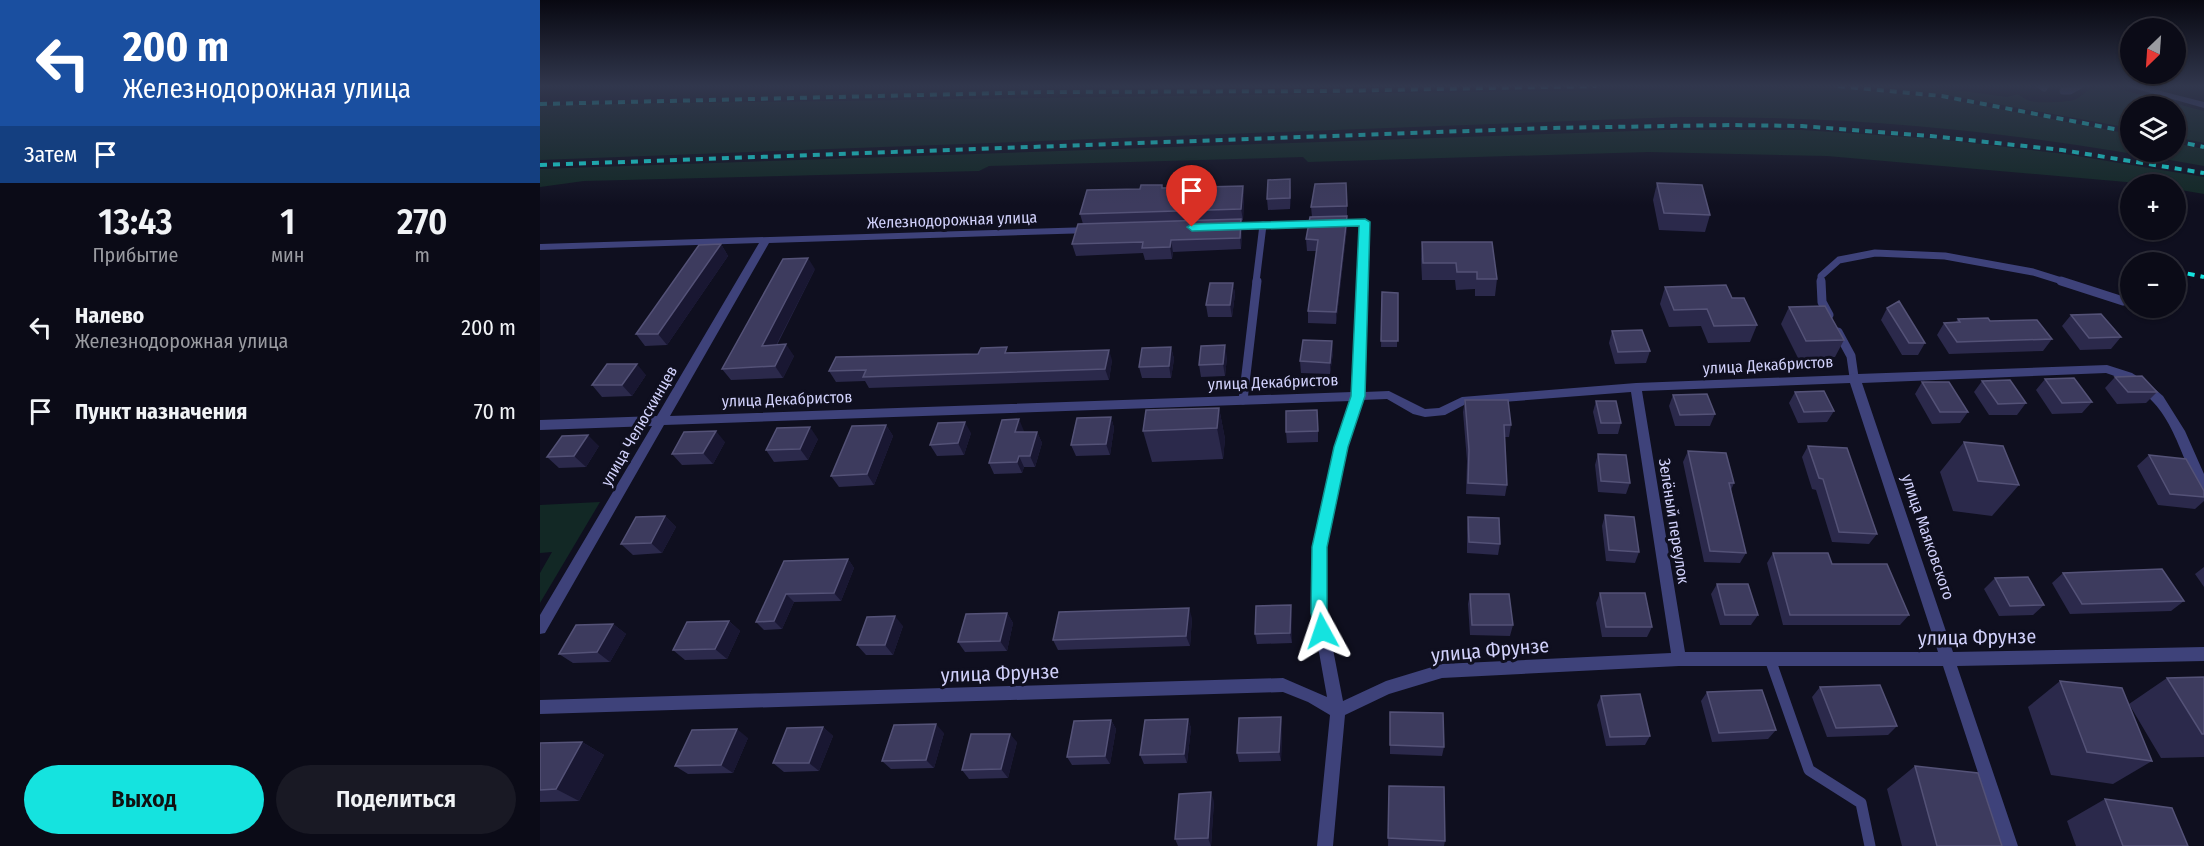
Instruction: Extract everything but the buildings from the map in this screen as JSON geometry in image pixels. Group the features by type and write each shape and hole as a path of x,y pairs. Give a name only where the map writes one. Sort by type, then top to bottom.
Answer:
{"street":[{"path":"1216,227 1365,222 1358,396 1341,447 1319,547 1319,613 1338,711 1325,846"},
{"name":"Железнодорожная улица","path":"540,247 1098,230"},
{"name":"улица Челюскинцев","path":"540,628 766,240"},
{"name":"улица Декабристов","path":"540,425 1389,395 1422,414 1443,412 1462,401 1636,387 2107,369 2140,381 2166,406 2204,488"},
{"name":"улица Маяковского","path":"1854,377 1950,659 2010,846"},
{"name":"Зелёный переулок","path":"1636,387 1679,659"},
{"name":"улица Фрунзе","path":"540,707 1283,686 1312,697 1338,711 1386,688 1442,670 1679,659 1950,659 2204,654"}],"lane":[{"path":"1243,400 1263,225"},
{"path":"1854,377 1851,356 1822,302 1821,276 1839,260 1875,253 1944,256 2033,272 2120,300"},
{"path":"1770,659 1809,770 1861,803 1870,846"}],"green space":[{"path":"540,125 1454,125 540,160"},
{"path":"1905,125 2086,125 2120,132 2120,152 2060,143"},
{"path":"2186,125 2204,125 2204,143 2186,139"},
{"path":"1664,130 1802,130 1937,139 2065,154 2186,174 2120,174 2120,181 1827,156 1649,152 1308,162 1303,157 989,166 979,171 584,181 540,187 540,169"},
{"path":"2186,145 2204,149 2204,166 2180,162 2186,162"},
{"path":"2186,174 2204,177 2204,194 2186,191"},
{"path":"600,502 540,603 540,573 552,552 540,553 540,505"}],"railway":[{"path":"540,165 1548,128 1701,125"},
{"path":"1765,125 1802,126 1931,136 2062,150 2204,173"},
{"path":"2096,125 2120,130"},
{"path":"2186,143 2204,147"},
{"path":"2186,273 2204,277"}],"route":[{"path":"1192,227 1365,222 1358,396 1341,447 1319,547 1319,613 1322,631"}]}
